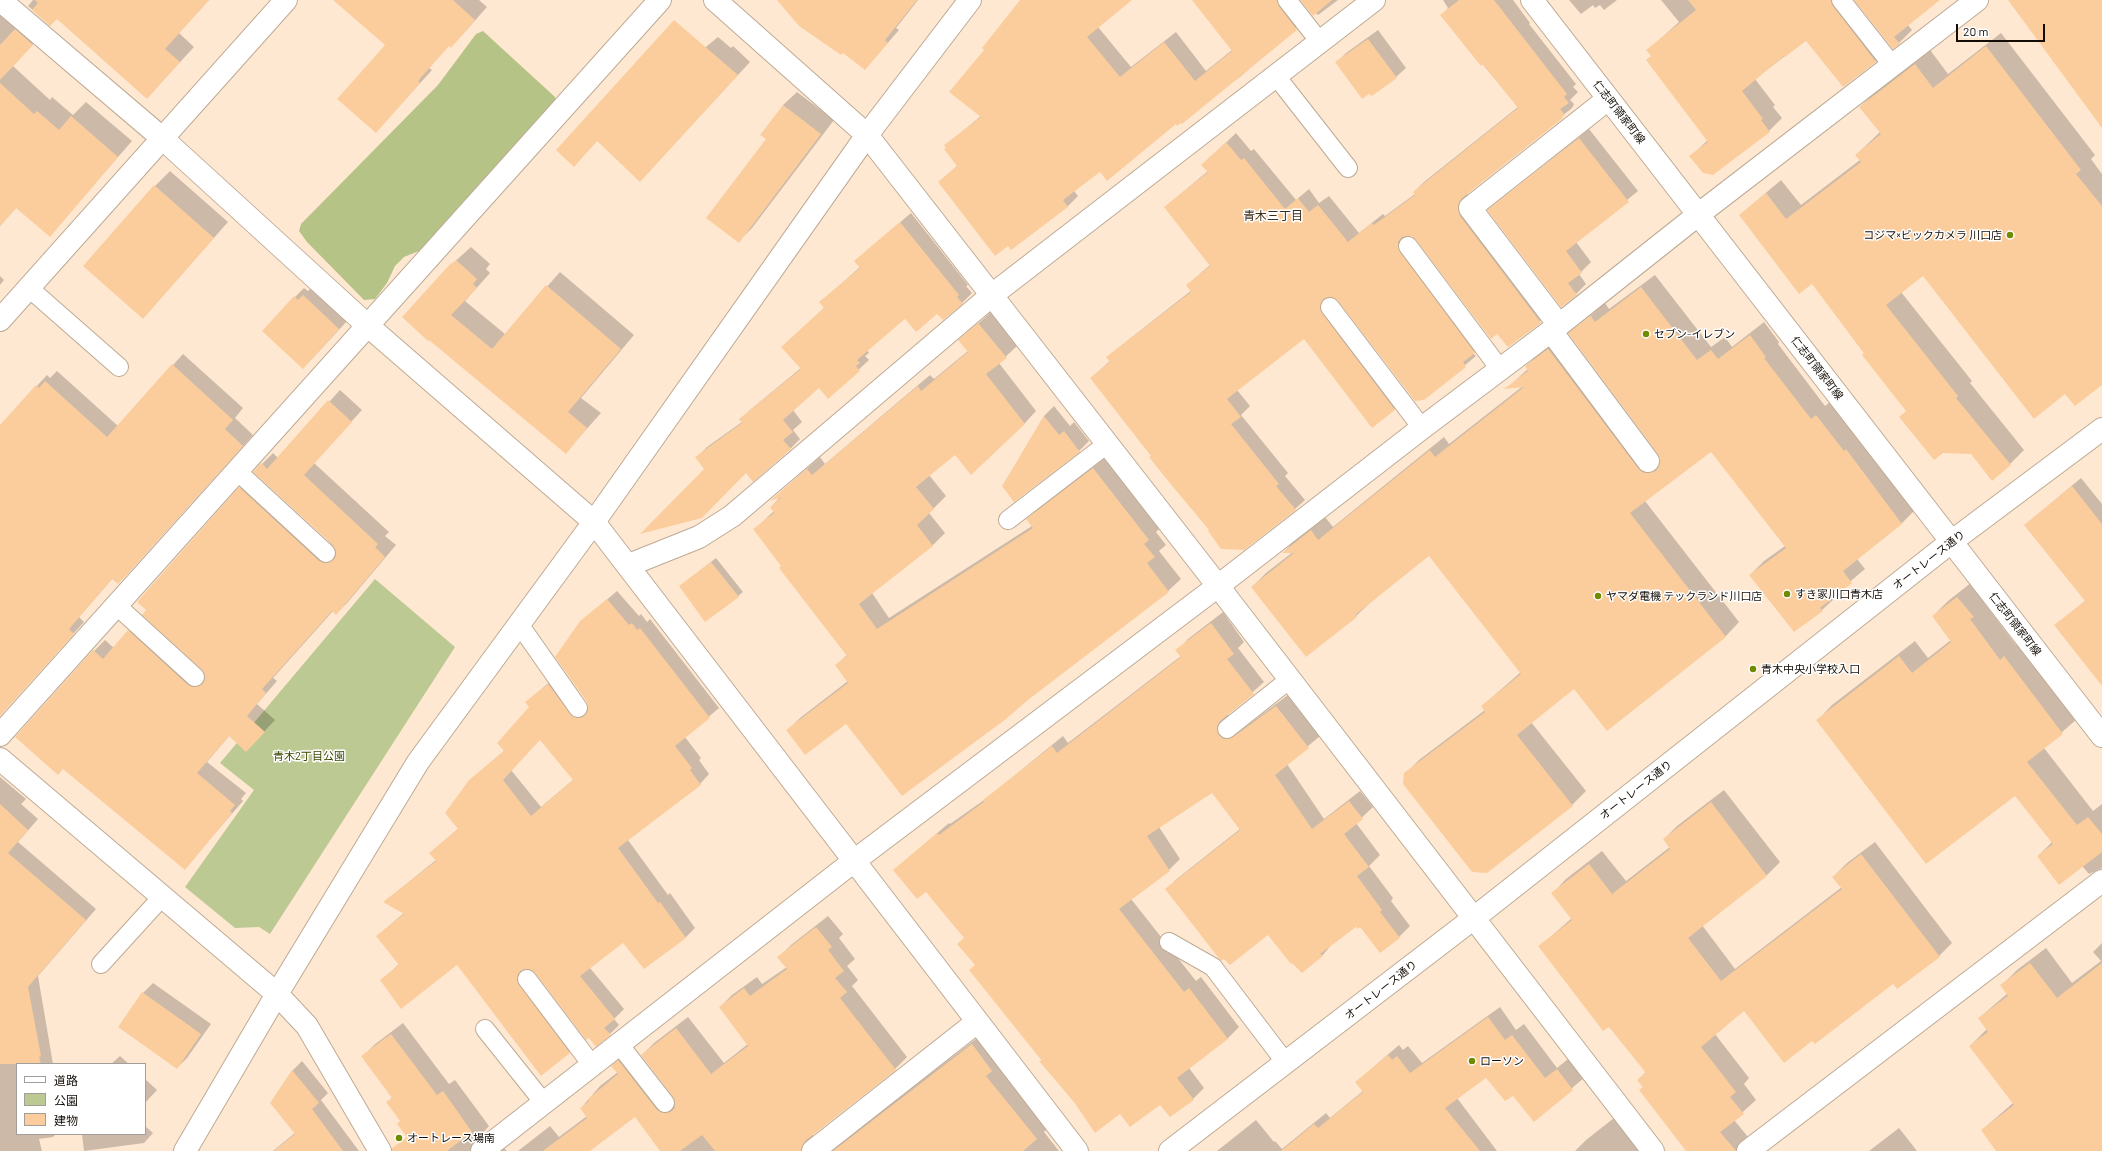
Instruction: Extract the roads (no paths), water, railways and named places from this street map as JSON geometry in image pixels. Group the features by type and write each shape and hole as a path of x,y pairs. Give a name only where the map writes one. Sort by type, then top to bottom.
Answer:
{"street":[{"path":"0,0 162,138 368,325 594,522 629,565 1077,1151"},
{"path":"0,320 286,0"},
{"path":"0,735 660,0"},
{"path":"715,0 867,135 1290,679 1653,1151"},
{"path":"184,1151 277,994 418,762 594,522 867,135 970,0"},
{"path":"629,565 699,537 732,516 992,295 1374,0"},
{"name":"仁志町領家町線","path":"1532,0 2102,736"},
{"path":"482,1151 854,861 1218,586 1977,0"},
{"path":"1608,99 1470,208 1648,461"},
{"name":"オートレース通り","path":"1170,1151 1474,918 1951,542 2102,429"},
{"path":"0,759 277,994 306,1026 380,1151"},
{"path":"1748,1151 2102,881"},
{"path":"813,1151 977,1022"}],"lane":[{"path":"1287,0 1320,42"},
{"path":"1841,0 1893,66"},
{"path":"1276,76 1348,168"},
{"path":"1408,246 1500,369"},
{"path":"29,288 119,368"},
{"path":"1330,307 1422,428"},
{"path":"1008,520 1107,444"},
{"path":"236,471 326,553"},
{"path":"116,605 195,677"},
{"path":"519,624 578,708"},
{"path":"1227,729 1290,679"},
{"path":"101,964 162,897"},
{"path":"1169,942 1213,967 1286,1063"},
{"path":"527,979 592,1065"},
{"path":"485,1029 544,1103"},
{"path":"618,1044 665,1103"}],"place":[{"name":"コジマ×ビックカメラ 川口店","path":"2010,235"},
{"name":"セブン-イレブン","path":"1646,334"},
{"name":"すき家川口青木店","path":"1787,594"},
{"name":"ヤマダ電機 テックランド川口店","path":"1598,596"},
{"name":"青木中央小学校入口","path":"1753,669"},
{"name":"ローソン","path":"1472,1061"},
{"name":"オートレース場南","path":"399,1138"}],"district":[{"name":"青木三丁目","path":"1273,216"}],"park label":[{"name":"青木2丁目公園","path":"309,756"}]}
